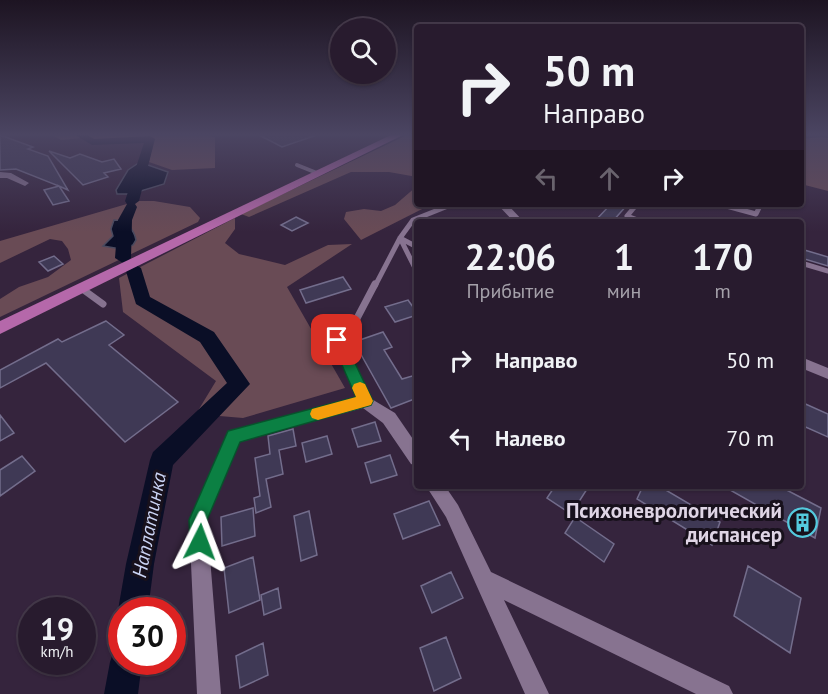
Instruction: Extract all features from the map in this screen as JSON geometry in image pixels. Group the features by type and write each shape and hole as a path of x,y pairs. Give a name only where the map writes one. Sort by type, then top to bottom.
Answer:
{"main road":[{"path":"0,328 327,167"}],"street":[{"path":"0,176 8,175 25,183"},
{"path":"505,207 516,219"},
{"path":"804,363 828,374"},
{"path":"209,694 198,520 234,436 365,401 389,418 414,455"},
{"path":"437,489 452,511 537,694"},
{"path":"484,579 721,694"}],"lane":[{"path":"304,167 317,172"},
{"path":"416,219 446,207"},
{"path":"634,207 627,216 636,219"},
{"path":"729,207 756,214 760,207"},
{"path":"365,401 337,340 354,324 400,238 414,220"},
{"path":"400,238 414,245"},
{"path":"400,238 414,266"},
{"path":"804,264 828,271"},
{"path":"81,288 103,304"}],"shaded area":[{"path":"164,167 215,167 215,168 172,170"},
{"path":"339,167 414,167 414,176 389,172 351,172 249,217 241,214"},
{"path":"804,167 828,167 828,191 804,185"},
{"path":"414,189 414,207 426,207 361,240 344,219 346,212 364,209 381,211 395,205"},
{"path":"137,201 154,201 190,207 200,218 198,222 0,317 0,299 19,287 48,277 71,260 68,249 62,241 50,239 0,263 0,241"},
{"path":"235,218 235,229 225,243 239,254 285,265 328,245 352,244 287,287 345,388 243,418 196,414 216,381 123,312 119,278"}],"water":[{"path":"132,167 155,167 168,172 164,184 131,194 117,194 116,190"},
{"path":"114,220 125,223 131,229 136,240 133,245 121,249 103,246 113,236 111,229"}],"building":[{"path":"0,167 55,167 68,190 16,169 0,170"},
{"path":"65,167 121,169 104,173 108,177 83,185"},
{"path":"59,186 69,201 53,205 44,190"},
{"path":"608,207 625,207 615,219 597,219"},
{"path":"296,217 308,223 292,231 281,225"},
{"path":"804,250 828,257 828,266 804,259"},
{"path":"54,256 63,264 48,271 39,262"},
{"path":"343,277 351,289 306,303 300,290"},
{"path":"408,300 414,306 414,316 395,322 385,307"},
{"path":"106,321 124,335 109,345 178,402 125,442 46,363 0,388 0,370 58,339 62,342"},
{"path":"383,332 392,347 384,350 402,379 412,376 414,379 414,399 391,408 354,342"},
{"path":"804,403 828,414 828,437 804,426"},
{"path":"0,415 14,433 0,441"},
{"path":"375,422 381,441 358,447 352,429"},
{"path":"293,429 296,446 279,450 283,474 266,479 271,507 256,513 254,498 260,496 255,458 270,454 268,436"},
{"path":"327,436 332,454 306,462 302,443"},
{"path":"390,455 397,475 371,483 365,463"},
{"path":"22,456 35,471 0,496 0,470"},
{"path":"553,489 587,489 571,514 547,498"},
{"path":"642,489 664,489 720,522 712,545 637,499"},
{"name":"Психоневрологический диспансер","path":"728,489 785,489 821,508 815,538"},
{"path":"429,501 440,525 403,539 394,514"},
{"path":"253,508 255,536 222,546 221,517"},
{"path":"309,511 317,555 301,561 294,516"},
{"path":"575,517 614,544 604,562 565,533"},
{"path":"253,557 260,600 229,613 224,568"},
{"path":"748,566 801,598 790,653 734,616"},
{"path":"451,572 463,598 432,613 421,586"},
{"path":"278,588 281,608 264,615 261,595"},
{"path":"446,637 461,678 434,691 420,648"},
{"path":"263,643 268,675 240,688 236,656"}],"waterway":[{"name":"Наплатинка","path":"132,201 142,167"},
{"name":"Наплатинка","path":"123,258 125,220 130,207"},
{"name":"Наплатинка","path":"133,268 142,300 207,337 239,384 162,460 135,597"},
{"name":"Наплатинка","path":"121,694 124,675"}],"slow traffic":[{"path":"318,414 365,401 360,388"}],"place":[{"name":"Психоневрологический диспансер","path":"803,523"}],"route":[{"path":"200,542 198,520 234,436 365,401 337,340"}]}
